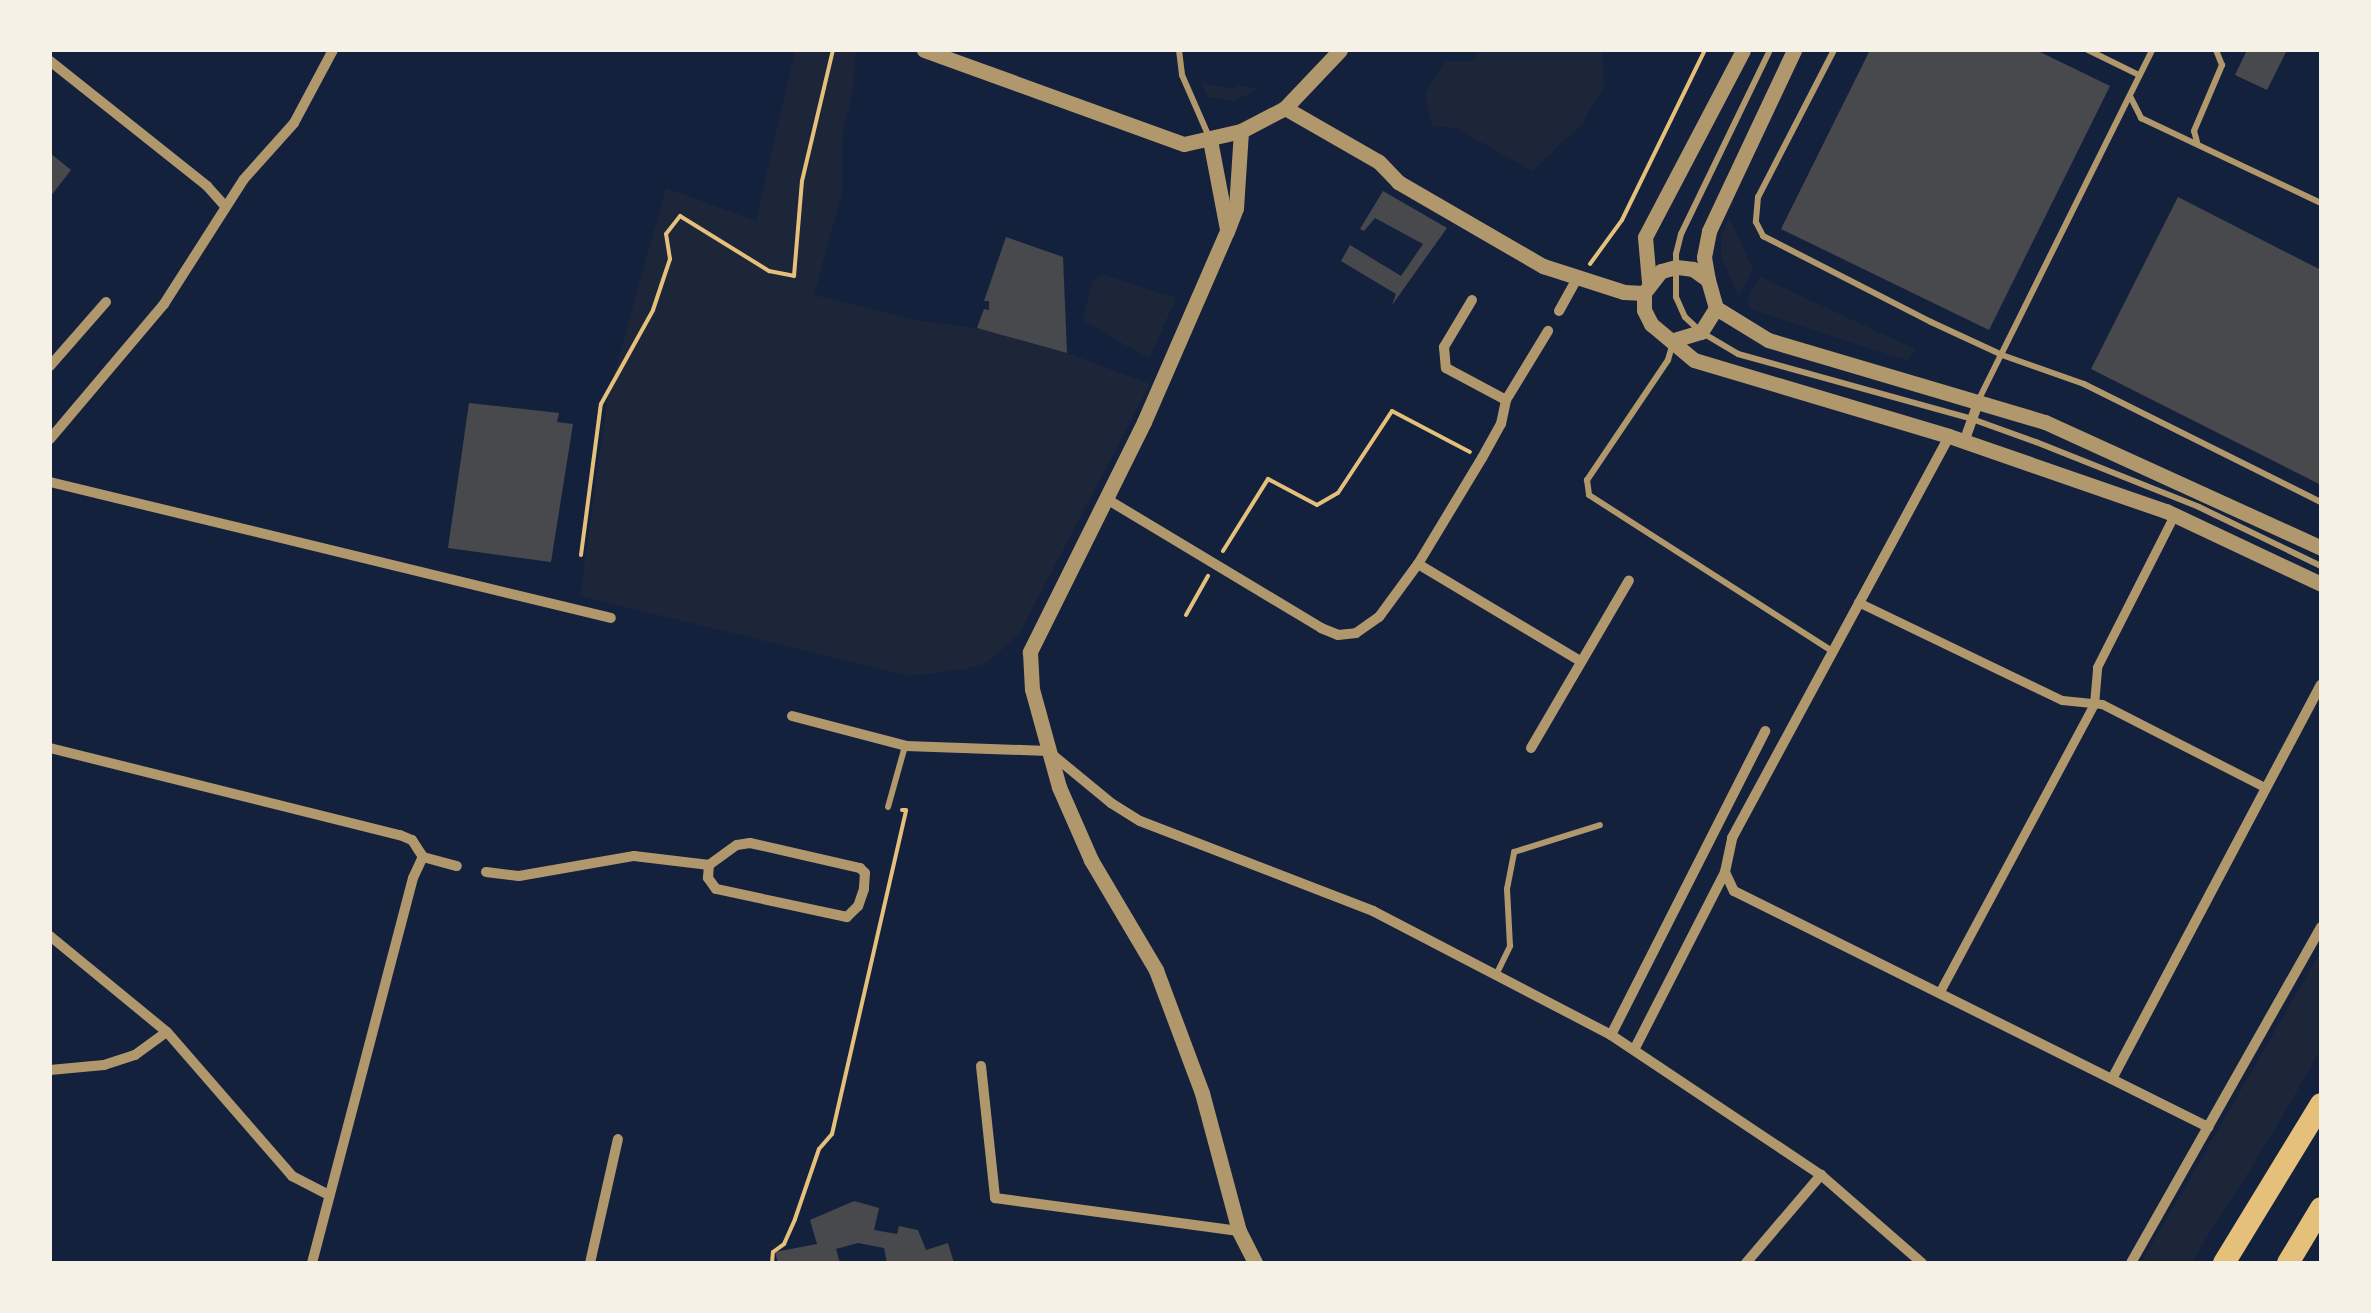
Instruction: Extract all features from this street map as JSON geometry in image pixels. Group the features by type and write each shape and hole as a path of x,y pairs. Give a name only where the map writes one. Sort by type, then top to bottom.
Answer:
{"highway":[{"path":"2224,1263 2321,1104"},
{"path":"2288,1263 2321,1208"}],"street":[{"path":"50,438 164,304 244,179 294,123 333,50"},
{"path":"924,50 1176,143 1242,132 1285,108 1340,50"},
{"path":"1743,50 1644,237 1650,324 1694,360 1956,439 2174,515 2321,584"},
{"path":"1794,50 1709,231 1704,257 1716,308 1768,340 1979,400 2080,436 2321,548"},
{"path":"50,61 208,186 226,207"},
{"path":"1285,108 1379,162 1398,182 1543,266 1577,280 1647,288"},
{"path":"1242,132 1236,208 1227,231 1144,422 1030,652 1032,689 1048,751 1078,834 1144,947 1174,1013 1202,1093 1240,1231 1254,1263"},
{"path":"1210,140 1227,231"},
{"path":"1647,288 1661,271 1676,266 1693,269 1708,280"},
{"path":"1559,311 1577,280"},
{"path":"1472,300 1444,347 1446,368 1506,400"},
{"path":"50,366 106,302"},
{"path":"1674,340 1701,332 1716,308"},
{"path":"1105,498 1338,634 1368,628 1418,564 1501,424 1506,400 1548,330"},
{"path":"1634,1050 1725,872 1732,838 1932,466 1972,419 1979,400"},
{"path":"50,482 611,618"},
{"path":"1940,993 2094,704 2096,667 2174,515"},
{"path":"1418,564 1580,662"},
{"path":"1530,748 1629,580"},
{"path":"1858,602 2062,700 2094,704 2266,788"},
{"path":"2112,1079 2321,684"},
{"path":"792,716 906,746 1048,751 1111,804 1140,821 1372,911 1612,1035 1820,1175 1922,1263"},
{"path":"1612,1035 1765,731"},
{"path":"50,748 400,835 412,840 423,857 457,866"},
{"path":"486,872 519,876 634,856 709,865 736,846 750,843 860,868 865,873 864,889 858,906 846,917 716,889 708,878 709,865"},
{"path":"312,1263 367,1066 413,878 423,857"},
{"path":"1725,872 1734,890 2208,1127"},
{"path":"2131,1263 2321,927"},
{"path":"50,936 166,1032 292,1176 329,1195"},
{"path":"50,1070 104,1065 135,1055 166,1032"},
{"path":"981,1066 994,1198 1240,1231"},
{"path":"590,1263 618,1139"},
{"path":"1746,1263 1820,1175"}],"lane":[{"path":"1179,50 1182,75 1210,140"},
{"path":"1770,50 1680,234 1676,266 1680,308 1701,332 1738,354 1972,419 2199,507 2321,566"},
{"path":"1834,50 1758,197 1756,222 1763,236 2002,355 2084,384 2321,502"},
{"path":"2088,50 2140,75"},
{"path":"1979,400 2152,50"},
{"path":"2197,142 2194,131 2222,66 2216,50"},
{"path":"2130,95 2142,118 2321,203"},
{"path":"1674,340 1668,360 1588,480 1588,495 1832,651"},
{"path":"888,808 906,746"},
{"path":"1497,973 1510,946 1507,888 1514,852 1600,824"}],"path":[{"path":"581,554 601,404 653,310 670,259 666,234 680,216 769,271 794,276 802,181 834,50"},
{"path":"1577,280 1622,220 1705,50"},
{"path":"1186,616 1268,479 1317,505 1338,493 1392,411 1482,458"},
{"path":"772,1263 772,1252 784,1244 795,1220 818,1151 832,1134 906,810 888,808"}],"shaded area":[{"path":"795,50 855,52 854,87 843,130 842,193 814,295 916,320 977,328 1067,353 1150,384 1019,634 988,662 966,669 909,676 580,596 608,396 666,188 756,221"},
{"path":"1482,50 1602,50 1604,86 1582,124 1532,171 1456,128 1432,126 1425,93 1445,61 1471,61"},
{"path":"1201,83 1259,89 1234,101 1208,97"},
{"path":"1729,217 1753,269 1739,297 1721,257 1721,237"},
{"path":"1104,275 1176,298 1149,359 1083,320 1092,281"},
{"path":"1760,277 1915,349 1909,361 1752,310 1747,300"},
{"path":"2321,951 2321,1049 2271,1136 2191,1263 2141,1263"}],"building":[{"path":"1870,50 2036,50 2110,86 1989,330 1781,229"},
{"path":"2247,50 2287,50 2267,90 2235,75"},
{"path":"50,153 71,170 50,197"},
{"path":"1383,191 1447,228 1392,305 1396,294 1341,261 1350,245 1401,276 1423,244 1375,218 1364,231 1360,229"},
{"path":"2178,197 2321,270 2321,485 2091,369"},
{"path":"1006,237 1063,257 1067,353 977,328 984,309 989,310 989,301 984,301"},
{"path":"469,403 559,413 557,422 573,424 551,562 448,548"},
{"path":"854,1201 879,1208 874,1230 897,1234 899,1226 918,1230 926,1250 948,1243 954,1263 887,1263 884,1248 858,1243 836,1249 840,1263 778,1263 775,1252 817,1244 810,1220"}]}
